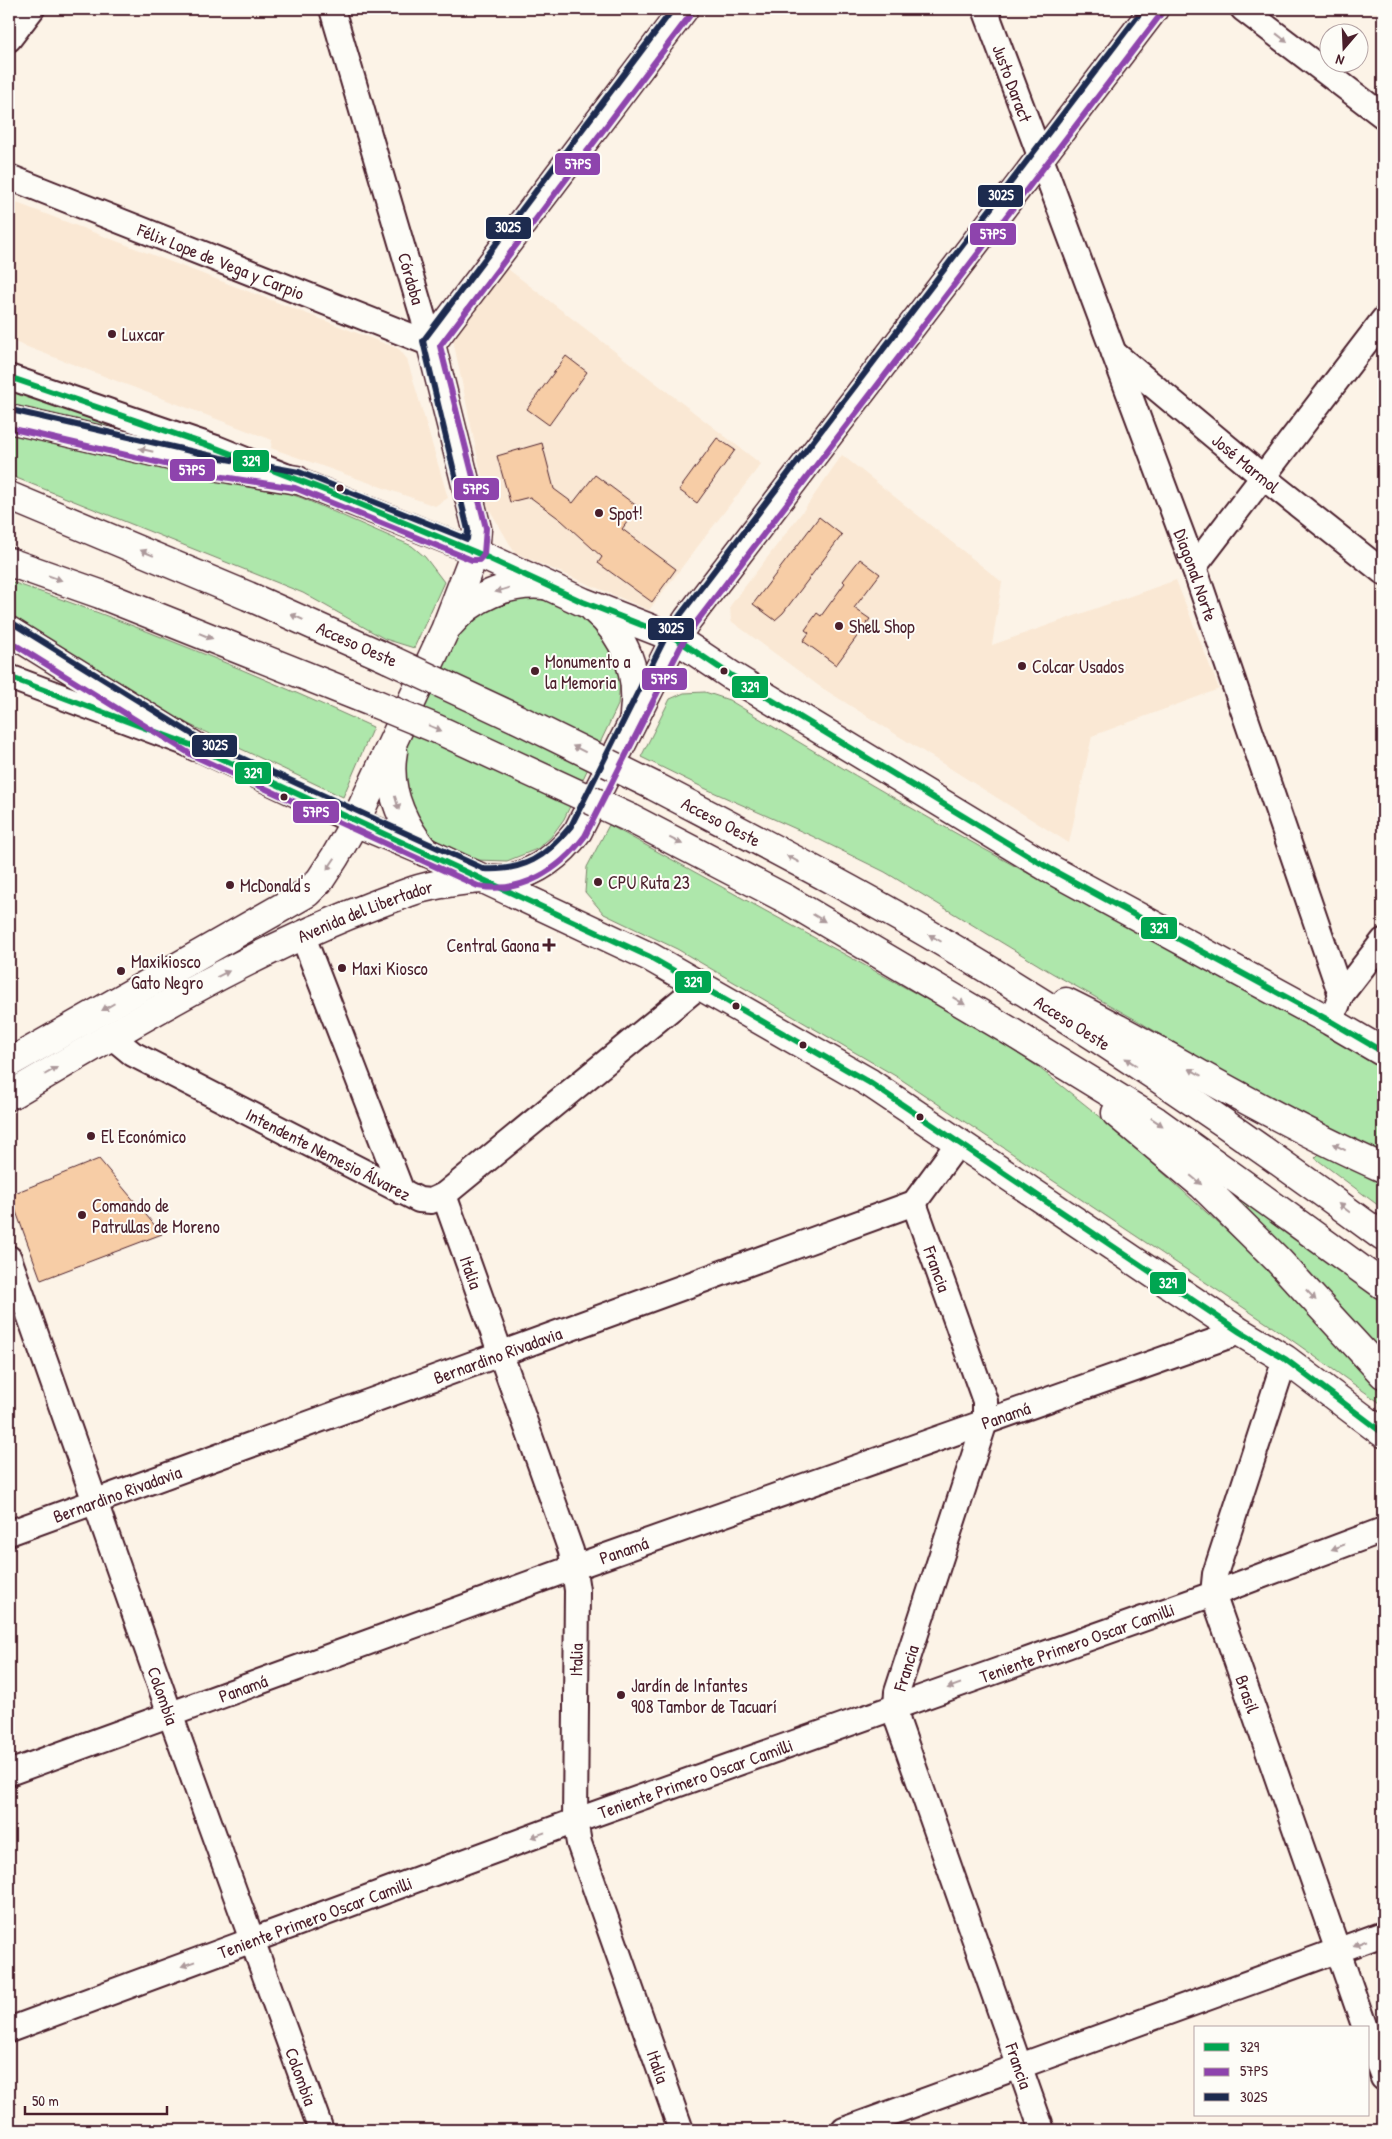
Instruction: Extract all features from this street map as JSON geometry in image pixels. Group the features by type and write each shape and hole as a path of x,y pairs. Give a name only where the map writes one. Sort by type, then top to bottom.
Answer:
{"main road":[{"path":"431,344 684,9"},
{"name":"Avenida del Libertador","path":"9,1096 207,982 302,934 411,891 482,878 510,878 549,862 565,849 578,831 675,638 704,596 1154,9"},
{"name":"Córdoba","path":"431,344 477,529 475,552"},
{"path":"9,419 218,467 297,480"},
{"name":"Acceso Oeste","path":"9,496 240,592 522,721 654,786 856,893 962,953 1116,1052 1245,1137 1383,1238"},
{"path":"475,552 583,602 675,638 732,676 1052,870 1330,1021 1383,1052"},
{"name":"Avenida del Libertador","path":"9,1063 308,893 320,880 355,822 445,630 475,552"},
{"path":"9,562 100,594 374,703 454,737 632,819 788,900 1156,1120 1383,1284"},
{"path":"445,630 465,608 491,593 520,585 550,586"},
{"path":"583,602 607,622 617,634 627,654 634,676 636,692 632,723"},
{"path":"9,631 196,747"},
{"path":"395,737 392,758 395,799 402,818 426,852"},
{"path":"355,822 426,852 650,956 870,1084 1240,1332 1285,1359 1383,1433"},
{"path":"962,953 1114,1025 1211,1081 1383,1168"},
{"path":"1008,1030 1115,1112 1202,1185 1278,1260 1383,1374"}],"street":[{"path":"9,39 32,9"},
{"name":"Córdoba","path":"332,9 431,344"},
{"name":"Justo Daract","path":"985,9 1039,157"},
{"path":"1244,9 1383,116"},
{"name":"Diagonal Norte","path":"1039,157 1194,567 1341,995"},
{"name":"Félix Lope de Vega y Carpio","path":"9,177 431,344"},
{"path":"1194,567 1383,320"},
{"name":"José Marmol","path":"1112,352 1263,477 1383,572"},
{"path":"9,377 216,448 475,552"},
{"path":"9,677 196,747 355,822"},
{"path":"302,934 402,1192"},
{"path":"1330,1021 1341,995 1383,941"},
{"name":"Intendente Nemesio Álvarez","path":"111,1036 133,1054 402,1192 419,1200 431,1201 444,1195 700,986"},
{"path":"914,1203 959,1142"},
{"name":"Italia","path":"444,1195 571,1551 575,1567 577,1590 575,1821 579,1843 681,2130"},
{"name":"Bernardino Rivadavia","path":"9,1533 914,1203"},
{"name":"Francia","path":"914,1203 985,1401 985,1422 897,1692 898,1722 1042,2130"},
{"name":"Colombia","path":"9,1258 170,1714 321,2130"},
{"name":"Panamá","path":"9,1773 575,1567 1240,1332"},
{"name":"Brasil","path":"1285,1359 1215,1574 1213,1594 1364,2026"},
{"name":"Teniente Primero Oscar Camilli","path":"9,2030 575,1821 1213,1594 1383,1530"},
{"path":"844,2130 1383,1934"},
{"path":"1370,2042 1383,2078"}],"shaded area":[{"path":"9,200 399,349 407,359 448,498 435,506 271,448 272,440 9,340"},
{"path":"504,266 761,464 649,610 515,553 488,507 452,335"},
{"name":"Colcar Usados","path":"842,455 1002,582 992,645 1176,580 1219,689 1092,736 1069,843 819,686 731,621 730,606 806,507"}],"green space":[{"path":"9,388 149,436 147,440 9,408"},
{"path":"9,431 247,479 302,498 412,546 425,557 444,582 414,648 385,639 303,593 9,475"},
{"path":"9,581 193,650 373,727 343,797 169,715 9,618"},
{"path":"523,590 573,602 613,643 620,680 618,705 564,819 551,837 537,849 507,861 475,860 434,846 411,823 397,768 457,625"},
{"path":"705,692 729,700 941,825 1027,873 1268,1001 1383,1070 1383,1152 1338,1132 1238,1081 1138,1021 1052,973 885,872 641,757 670,699 684,693"},
{"path":"609,825 988,1033 1038,1067 1113,1127 1264,1265 1383,1395 1383,1405 1286,1336 899,1078 677,949 604,914 585,892 587,867"},
{"path":"1320,1153 1383,1181 1383,1209 1315,1158"},
{"path":"1229,1190 1383,1301 1383,1359 1226,1193"}],"building":[{"path":"566,356 587,372 549,425 527,409"},
{"path":"717,438 735,450 697,503 679,490"},
{"path":"542,443 554,489 573,503 595,475 638,507 622,529 676,569 652,602 598,563 602,557 561,520 530,497 510,502 497,456"},
{"path":"819,517 842,535 783,613 775,620 753,604"},
{"name":"Shell Shop","path":"860,559 880,574 854,608 870,619 836,665 803,641 809,633 805,630 817,613 821,616 845,583 843,581"},
{"name":"Comando de Patrullas de Moreno","path":"99,1159 162,1234 41,1280 10,1195"}],"transit line":[{"name":"302S","path":"11,410 221,458 299,472 467,539 468,530 423,341 673,9"},
{"name":"302S","path":"14,624 200,739 484,869 511,867 533,860 552,846 571,826 667,634 681,614 1143,9"},
{"name":"57PS","path":"9,428 217,476 295,488 472,560 479,560 484,554 486,528 440,346 691,14"},
{"name":"57PS","path":"9,641 192,755 478,886 510,887 539,877 564,859 585,836 683,642 695,624 1161,14"},
{"name":"329","path":"9,377 216,448 337,495 475,552 583,602 675,638 732,676 1052,870 1330,1021 1383,1052"},
{"name":"329","path":"9,677 196,747 650,957 870,1083 1240,1332 1285,1359 1383,1433"}],"place":[{"name":"Luxcar","path":"112,334"},
{"name":"Spot!","path":"599,513"},
{"name":"Shell Shop","path":"839,626"},
{"name":"Colcar Usados","path":"1022,666"},
{"name":"Monumento a la Memoria","path":"535,671"},
{"name":"CPU Ruta 23","path":"598,882"},
{"name":"McDonald's","path":"230,885"},
{"name":"Central Gaona","path":"549,945"},
{"name":"Maxi Kiosco","path":"342,968"},
{"name":"Maxikiosco Gato Negro","path":"121,971"},
{"name":"El Económico","path":"91,1136"},
{"name":"Comando de Patrullas de Moreno","path":"82,1215"},
{"name":"Jardín de Infantes 908 Tambor de Tacuarí","path":"621,1695"}]}
